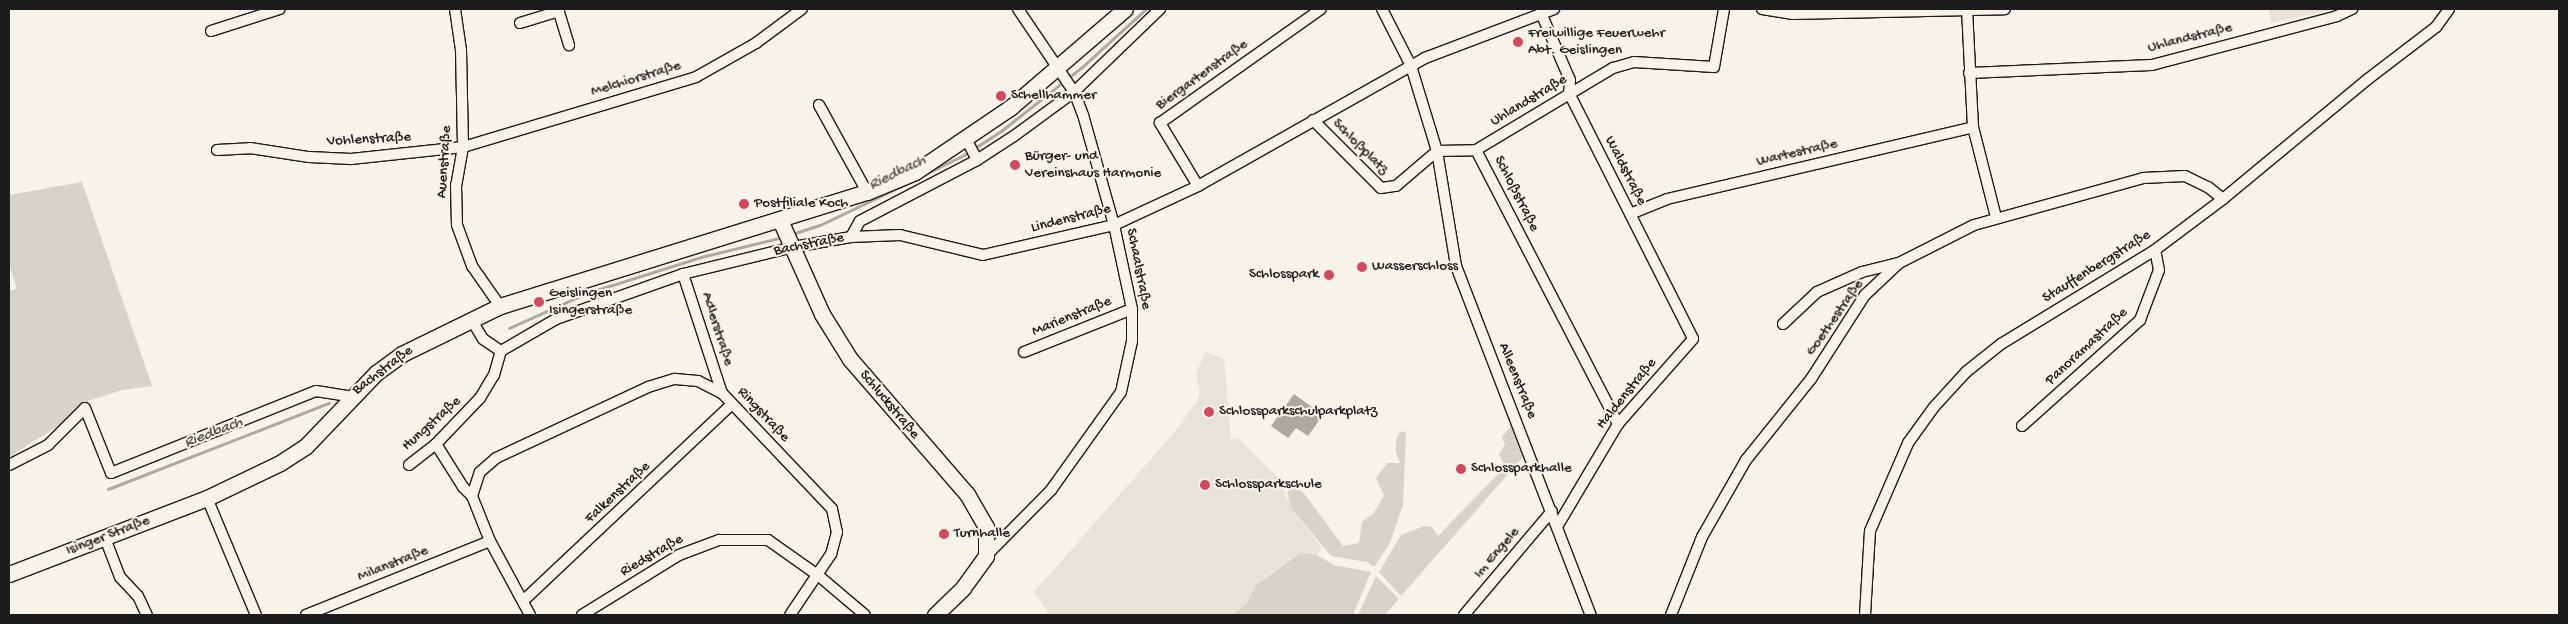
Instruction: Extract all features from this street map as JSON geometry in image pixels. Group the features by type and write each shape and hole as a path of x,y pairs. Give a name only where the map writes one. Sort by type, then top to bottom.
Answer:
{"street":[{"path":"211,31 280,9"},
{"name":"Auenstraße","path":"456,9 461,50 463,147 456,185 457,225 472,266 500,306"},
{"name":"Melchiorstraße","path":"463,147 696,77 756,44 802,9"},
{"name":"Schaalstraße","path":"986,556 1051,490 1122,392 1132,341 1132,309 1114,225 1072,89 1059,73 1018,9"},
{"name":"Bachstraße","path":"9,465 48,445 86,408 111,473 316,391 352,397 376,373 402,354 500,306 782,224 868,192 915,172 968,142 1011,107 1059,73 1125,9"},
{"name":"Bachstraße","path":"501,351 556,320 683,274 792,244 851,237 860,221 976,158 1072,89 1160,9"},
{"name":"Biergartenstraße","path":"1198,186 1160,123 1321,9"},
{"path":"1382,9 1411,66 1436,151"},
{"name":"Lindenstraße","path":"851,237 900,235 983,255 1114,225 1198,186 1425,58 1554,9"},
{"name":"Uhlandstraße","path":"1476,150 1613,68 1634,62 1714,67 1724,9"},
{"path":"1762,9 1792,14 2004,9"},
{"name":"Uhlandstraße","path":"1969,73 2152,65 2337,16 2352,9"},
{"name":"Stauffenbergstraße","path":"1865,615 1870,531 1908,443 1934,407 1966,372 2001,344 2155,250 2224,199 2368,79 2436,27 2449,9"},
{"path":"520,23 558,10 569,45"},
{"path":"1967,10 1973,127 1996,217"},
{"name":"Waldstraße","path":"1541,13 1570,80 1569,93 1693,338"},
{"path":"819,105 868,192"},
{"name":"Schloßplatz","path":"1313,120 1381,188 1396,186 1436,151"},
{"name":"Wartestraße","path":"1630,214 1667,199 1973,127"},
{"path":"968,142 976,158"},
{"name":"Vohlenstraße","path":"218,150 250,148 309,157 351,159 463,147"},
{"name":"Schloßstraße","path":"1436,151 1476,150 1618,424"},
{"name":"Alleenstraße","path":"1436,151 1456,266 1558,525 1591,615"},
{"name":"Goethestraße","path":"1671,615 1702,537 1746,460 1811,379 1865,295 1899,263 1974,225 1996,217 2143,178 2185,176 2208,187 2224,199"},
{"name":"Schluckstraße","path":"782,224 822,314 850,359 967,494 986,527 986,556"},
{"name":"Panoramastraße","path":"2022,426 2140,320 2160,270 2155,250"},
{"path":"1783,324 1817,292 1862,272 1899,263"},
{"name":"Adlerstraße","path":"683,274 722,393"},
{"name":"Marienstraße","path":"1024,352 1132,309"},
{"path":"472,319 483,338 501,351"},
{"name":"Haldenstraße","path":"1558,525 1618,424 1693,338"},
{"name":"Hungstraße","path":"409,465 436,444 480,398 494,374 501,351"},
{"name":"Ringstraße","path":"472,496 480,472 496,458 648,387 675,379 698,381 722,393 832,509 837,532 832,554 819,576 790,615"},
{"name":"Isinger Straße","path":"9,574 207,498 280,463 306,446 352,397"},
{"name":"Falkenstraße","path":"523,601 732,404"},
{"path":"436,444 462,487 472,496 490,541 530,615"},
{"path":"207,498 256,615"},
{"name":"Im Engele","path":"1464,615 1552,511"},
{"path":"105,538 120,577 138,596 147,615"},
{"name":"Riedstraße","path":"582,615 679,555 719,540 768,540 819,576 865,615"},
{"name":"Milanstraße","path":"306,615 490,541"},
{"path":"935,615 963,588 986,556"}],"shaded area":[{"path":"2269,9 2338,9 2271,23"},
{"path":"82,182 152,386 122,390 88,401 58,426 9,457 9,291 17,289 9,264 9,195"},
{"name":"Schlossparkschule","path":"1205,352 1224,359 1231,439 1238,438 1279,479 1291,508 1322,548 1317,555 1300,553 1276,569 1256,585 1247,603 1232,615 1050,615 1034,592 1173,434 1198,400 1200,392 1196,374"},
{"path":"1294,394 1323,415 1308,436 1296,428 1288,438 1271,426"},
{"path":"1511,426 1523,457 1401,596 1379,572 1401,535 1424,526 1432,527 1438,536 1505,467 1499,454 1505,445 1502,437"},
{"path":"1406,431 1403,505 1390,543 1374,567 1367,562 1331,556 1291,508 1287,492 1293,487 1303,492 1343,546 1359,543 1362,522 1374,513 1384,495 1376,478 1387,463 1400,463 1396,453 1396,441 1399,433"},
{"path":"1300,553 1317,555 1334,565 1371,572 1353,615 1232,615 1247,603 1256,585"},
{"path":"1376,576 1399,599 1385,615 1358,615"}],"waterway":[{"name":"Riedbach","path":"919,177 964,155 1001,131 1082,67 1146,9"},
{"name":"Riedbach","path":"792,234 820,225 912,181"},
{"name":"Riedbach","path":"509,328 587,293 701,257 783,237"},
{"name":"Riedbach","path":"108,489 329,403"}],"place":[{"name":"Freiwillige Feuerwehr Abt. Geislingen","path":"1518,42"},
{"name":"Schellhammer","path":"1001,96"},
{"name":"Bürger- und Vereinshaus Harmonie","path":"1015,165"},
{"name":"Postfiliale Koch","path":"744,204"},
{"name":"Wasserschloss","path":"1362,267"},
{"name":"Schlosspark","path":"1329,275"},
{"name":"Geislingen Isingerstraße","path":"539,302"},
{"name":"Schlossparkschulparkplatz","path":"1209,412"},
{"name":"Schlossparkhalle","path":"1461,469"},
{"name":"Schlossparkschule","path":"1205,485"},
{"name":"Turnhalle","path":"944,534"}]}
